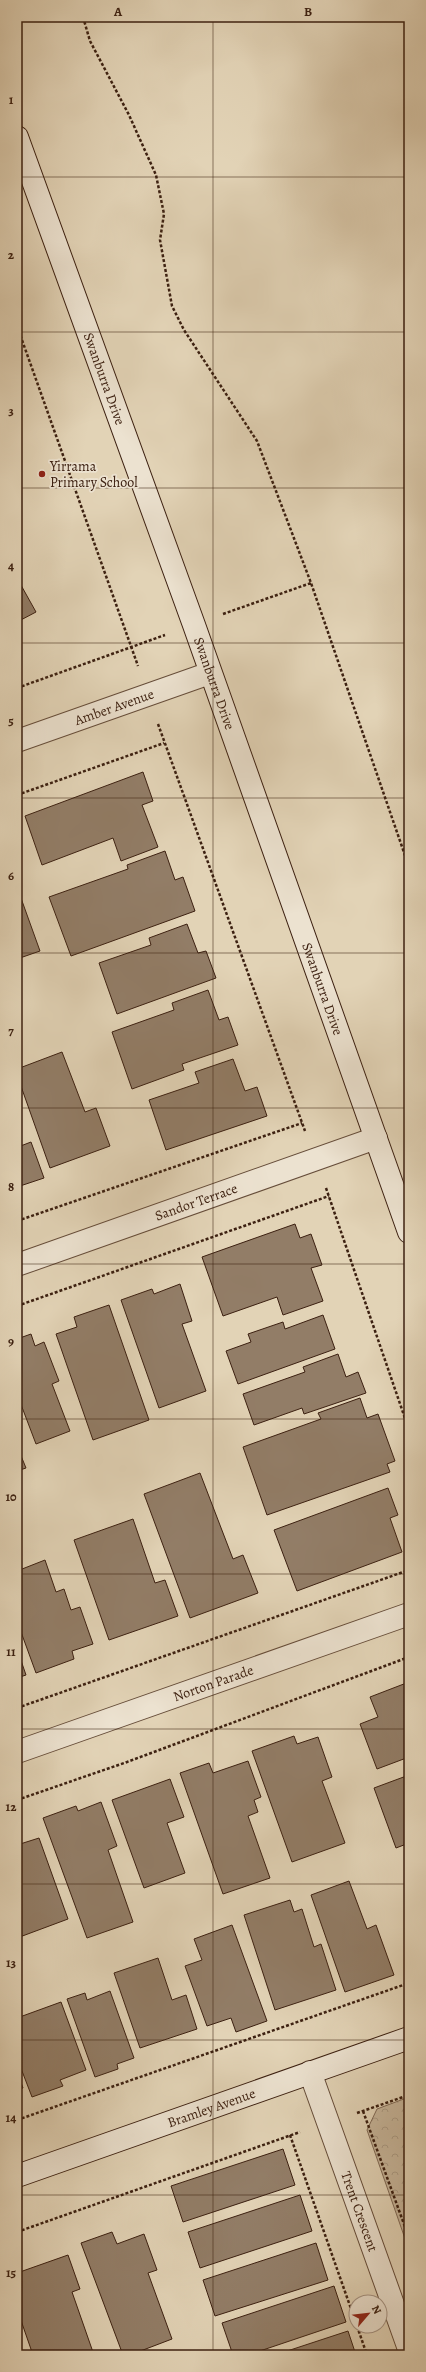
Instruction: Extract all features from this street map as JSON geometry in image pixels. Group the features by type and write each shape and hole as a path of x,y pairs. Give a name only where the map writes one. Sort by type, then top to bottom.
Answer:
{"street":[{"name":"Swanburra Drive","path":"17,137 409,1232"},
{"name":"Amber Avenue","path":"17,741 210,673"},
{"name":"Sandor Terrace","path":"17,1265 376,1138"},
{"name":"Norton Parade","path":"17,1752 409,1614"},
{"name":"Bramley Avenue","path":"17,2176 408,2038"},
{"name":"Trent Crescent","path":"310,2072 409,2350"}],"path":[{"path":"83,17 90,41 129,115 156,175 164,214 160,240 172,306 184,330 258,441 311,583 409,867"},
{"path":"17,326 132,647 164,743 316,1159 409,1430"},
{"path":"17,688 132,647"},
{"path":"17,795 164,743"},
{"path":"17,1222 302,1122"},
{"path":"17,1306 329,1196"},
{"path":"17,1708 409,1570"},
{"path":"17,1800 135,1760 409,1658"},
{"path":"17,2120 409,1983"},
{"path":"17,2232 290,2135 409,2095"},
{"path":"363,2111 409,2238"},
{"path":"290,2135 348,2302"},
{"path":"359,2334 367,2355"}],"green space":[{"path":"409,2097 409,2250 367,2130 377,2109"}],"building":[{"path":"17,578 36,612 17,622"},
{"path":"143,772 153,801 142,805 158,847 121,861 113,838 42,865 25,816"},
{"path":"165,851 175,880 183,877 195,911 71,956 49,897 128,869 127,865"},
{"path":"17,887 40,951 17,959"},
{"path":"187,924 198,953 206,951 216,978 117,1014 99,963 151,945 149,938"},
{"path":"208,990 219,1020 228,1017 238,1045 182,1064 184,1070 132,1089 112,1032 174,1010 172,1003"},
{"path":"62,1052 85,1112 96,1108 110,1146 50,1168 17,1075 17,1069"},
{"path":"233,1059 245,1091 257,1087 267,1116 166,1150 149,1100 199,1083 195,1072"},
{"path":"31,1142 44,1178 17,1187 17,1145 18,1147"},
{"path":"295,1224 300,1238 311,1234 322,1265 311,1268 323,1301 283,1315 277,1297 223,1316 202,1257"},
{"path":"180,1284 192,1321 182,1324 206,1391 159,1408 121,1300 152,1289 154,1294"},
{"path":"109,1305 149,1420 93,1440 56,1334 77,1327 74,1317"},
{"path":"323,1315 335,1349 238,1384 226,1351 251,1342 248,1334 283,1322 285,1329"},
{"path":"31,1334 35,1346 44,1342 59,1381 52,1384 70,1431 36,1444 17,1394 17,1339"},
{"path":"338,1354 346,1377 358,1372 366,1393 304,1414 302,1408 254,1425 243,1394 305,1372 303,1367"},
{"path":"360,1398 367,1418 378,1414 395,1461 387,1464 390,1472 267,1515 243,1447 321,1419 318,1413"},
{"path":"17,1446 26,1468 17,1471"},
{"path":"200,1473 233,1559 243,1555 258,1593 190,1618 144,1494"},
{"path":"388,1488 398,1515 390,1518 402,1552 297,1591 274,1530"},
{"path":"133,1519 155,1583 165,1580 178,1616 109,1640 74,1540"},
{"path":"45,1560 56,1592 64,1589 71,1610 80,1607 93,1644 72,1651 74,1659 36,1673 17,1621 17,1571"},
{"path":"17,1649 26,1675 17,1678"},
{"path":"409,1682 409,1757 377,1769 360,1724 378,1717 370,1697"},
{"path":"294,1736 297,1744 318,1737 332,1777 322,1781 345,1843 292,1862 252,1751"},
{"path":"248,1761 261,1797 254,1800 258,1812 248,1816 270,1878 223,1894 180,1773 209,1763 213,1773"},
{"path":"409,1775 409,1843 396,1848 374,1788"},
{"path":"170,1779 184,1817 167,1823 185,1873 144,1888 112,1800"},
{"path":"101,1802 117,1846 108,1850 133,1922 87,1938 43,1818 76,1806 78,1811"},
{"path":"39,1838 68,1919 17,1938 17,1845"},
{"path":"349,1881 367,1929 376,1925 394,1975 345,1992 311,1895"},
{"path":"290,1900 294,1912 302,1909 314,1947 321,1944 336,1990 275,2010 244,1915"},
{"path":"232,1925 267,2021 236,2032 231,2018 207,2026 185,1966 202,1960 194,1939"},
{"path":"158,1958 172,2000 186,1995 197,2029 140,2048 114,1973"},
{"path":"110,1991 134,2058 117,2064 118,2069 95,2077 67,1999 85,1993 87,2000"},
{"path":"61,2002 86,2070 60,2080 63,2086 32,2097 17,2058 17,2018"},
{"path":"17,2071 23,2088 17,2090"},
{"path":"283,2149 295,2185 183,2222 171,2186"},
{"path":"300,2195 312,2231 200,2268 188,2232"},
{"path":"112,2232 117,2244 144,2234 157,2270 148,2273 172,2339 130,2355 123,2355 81,2243"},
{"path":"316,2243 328,2280 215,2316 203,2280"},
{"path":"68,2255 80,2289 72,2292 94,2355 33,2355 17,2309 17,2273"},
{"path":"334,2286 346,2322 248,2355 233,2355 222,2323"},
{"path":"348,2331 356,2355 275,2355"}],"place":[{"name":"Yirrama Primary School","path":"42,474"}]}
